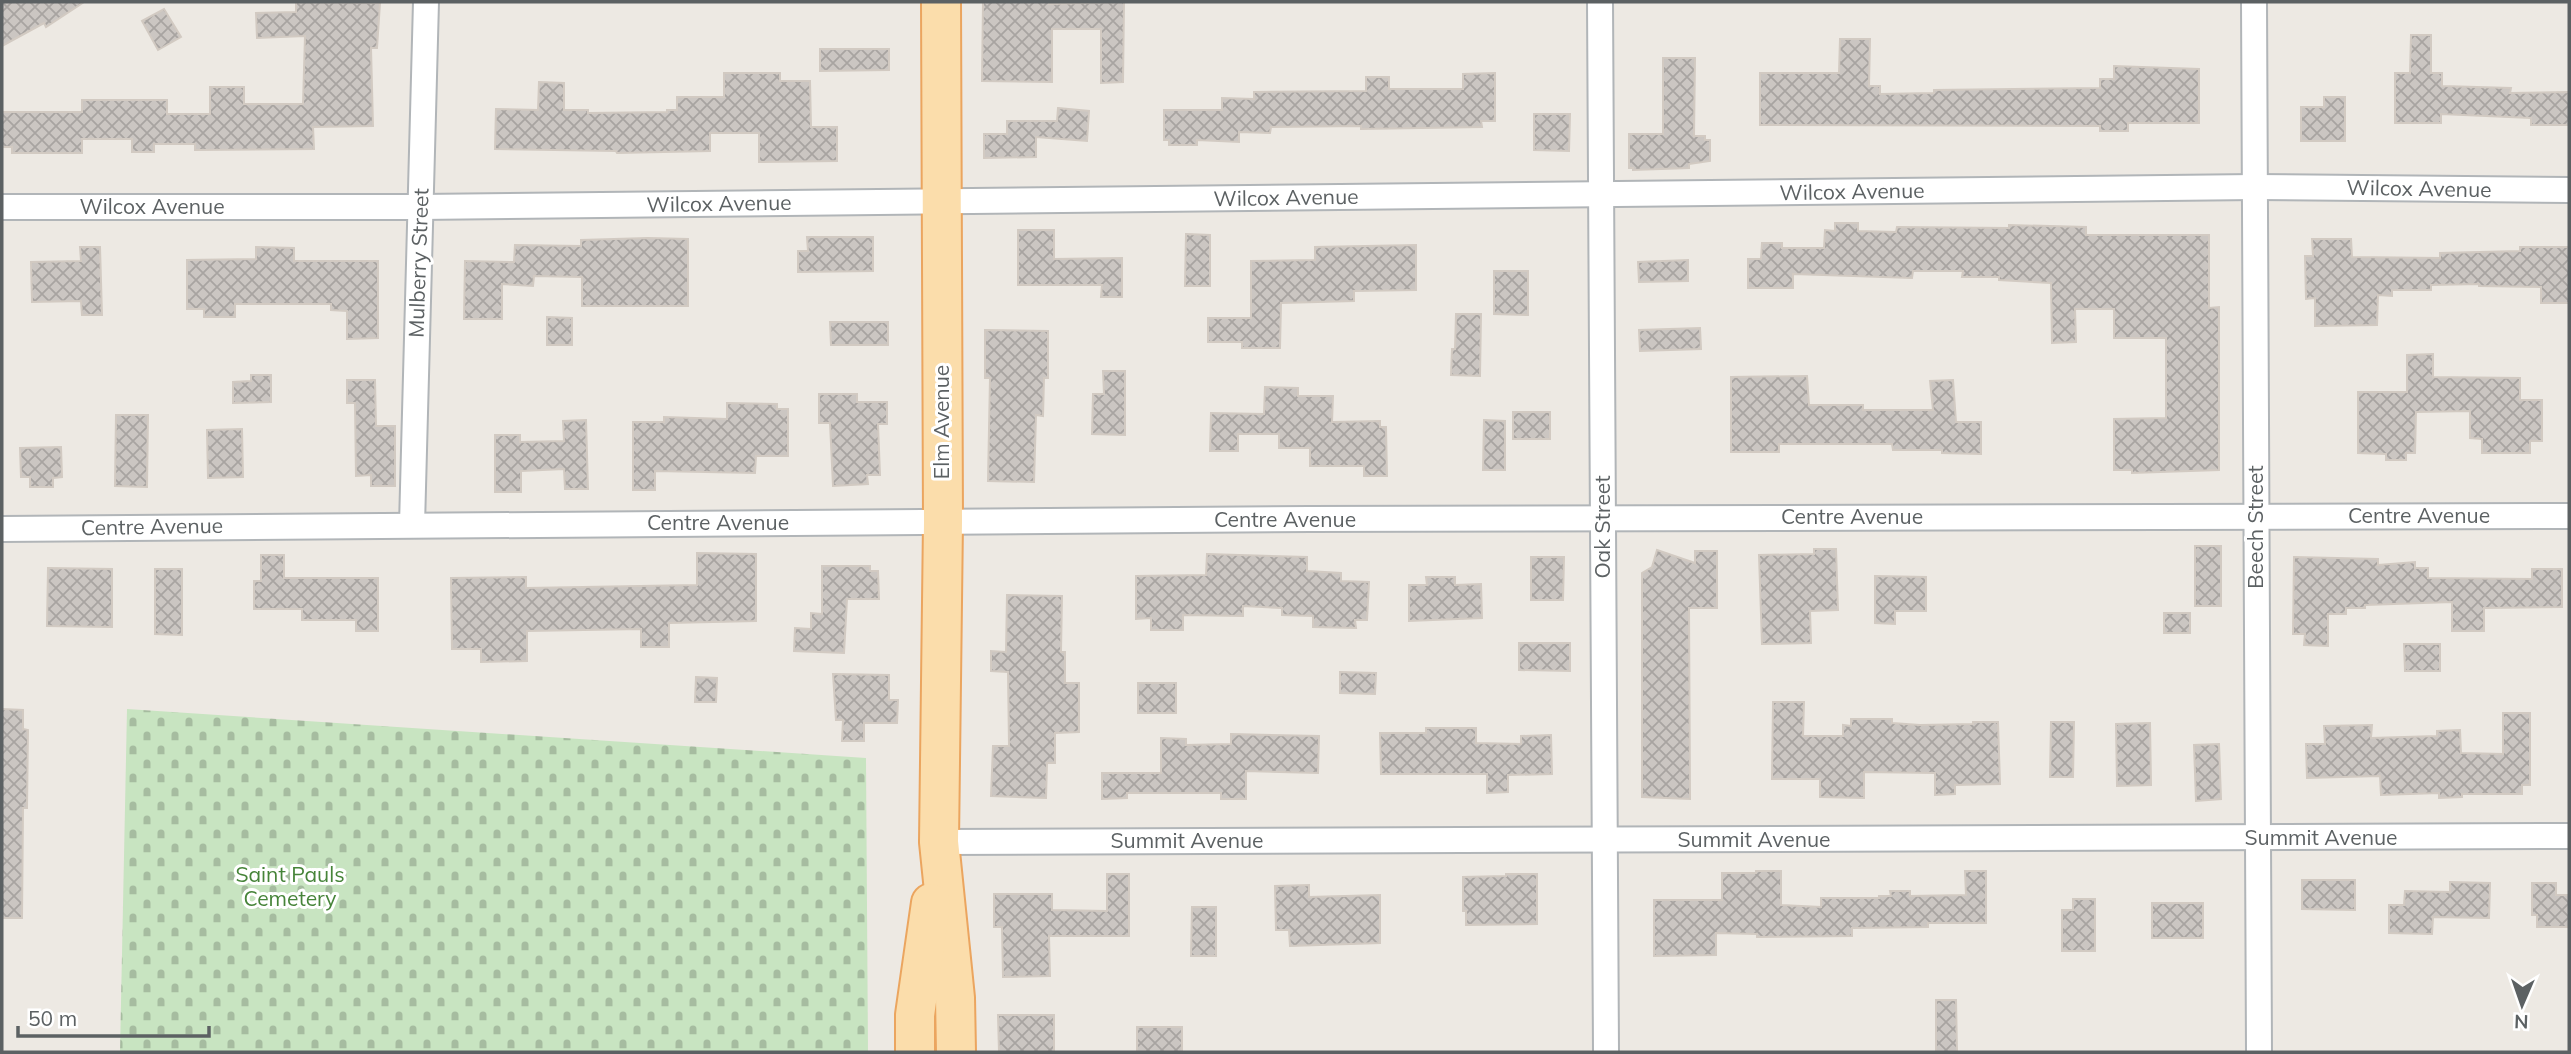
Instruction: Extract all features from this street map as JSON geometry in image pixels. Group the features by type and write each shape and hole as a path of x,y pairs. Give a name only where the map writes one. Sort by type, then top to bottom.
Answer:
{"main road":[{"name":"Elm Avenue","path":"941,2 943,522 939,842 955,998 956,1052"},
{"name":"Elm Avenue","path":"915,1052 915,1015 939,842"}],"street":[{"name":"Mulberry Street","path":"412,524 426,2"},
{"name":"Oak Street","path":"1600,2 1606,1052"},
{"name":"Beech Street","path":"2254,2 2259,1052"},
{"name":"Wilcox Avenue","path":"2,207 421,207 2255,187 2569,190"},
{"name":"Centre Avenue","path":"2,529 412,524 2569,516"},
{"name":"Summit Avenue","path":"939,842 2569,836"}],"green space":[{"name":"Saint Pauls Cemetery","path":"127,709 866,758 868,1052 120,1052"}],"building":[{"path":"2,2 84,2 46,27 44,23 2,46"},
{"path":"296,2 380,3 377,48 371,48 373,126 313,127 314,149 195,150 195,144 154,144 154,152 132,152 132,139 82,139 82,153 12,153 12,147 2,147 2,112 82,112 82,100 167,100 167,114 210,114 210,87 244,87 244,104 303,104 305,36 257,38 256,13 296,12"},
{"path":"983,2 1124,2 1123,82 1101,83 1101,29 1052,29 1052,82 982,81"},
{"path":"164,9 181,37 158,50 142,21"},
{"path":"2411,35 2431,35 2431,73 2442,73 2442,86 2511,88 2510,93 2569,92 2569,125 2531,125 2531,118 2441,114 2441,123 2395,123 2395,73 2410,73"},
{"path":"1840,39 1870,39 1869,86 1880,86 1880,94 1934,93 1934,90 2100,88 2100,79 2114,79 2114,66 2199,69 2199,123 2128,123 2128,131 2100,131 2100,126 1760,125 1760,73 1839,73"},
{"path":"820,49 889,49 889,70 820,71"},
{"path":"1663,58 1695,58 1694,136 1705,136 1705,140 1710,140 1710,161 1689,164 1689,168 1633,170 1629,168 1629,134 1663,134"},
{"path":"724,73 780,73 780,81 810,81 811,127 837,127 837,161 759,162 759,133 710,133 710,151 617,153 495,149 496,109 538,110 539,82 564,83 564,110 588,110 588,113 667,112 677,110 677,97 724,97"},
{"path":"1495,73 1495,121 1481,121 1482,127 1271,127 1270,133 1239,132 1239,142 1197,140 1197,145 1169,145 1169,140 1164,140 1164,110 1222,110 1222,98 1254,99 1254,92 1366,91 1366,77 1389,77 1389,89 1463,89 1463,74"},
{"path":"2324,97 2345,97 2345,141 2301,141 2301,107 2324,107"},
{"path":"1058,108 1089,111 1087,141 1036,137 1036,157 984,158 984,134 1007,134 1007,121 1057,121"},
{"path":"1534,114 1570,114 1569,151 1534,150"},
{"path":"1835,223 1858,223 1858,231 1896,232 1897,227 2009,228 2009,225 2086,227 2086,235 2209,235 2209,308 2219,307 2219,470 2132,473 2132,470 2114,470 2114,419 2166,418 2166,338 2114,338 2114,309 2075,309 2076,342 2052,343 2051,283 1999,280 1999,277 1962,277 1963,271 1913,271 1912,278 1793,274 1793,288 1748,288 1748,259 1761,259 1762,243 1782,243 1782,248 1824,248 1825,230 1835,231"},
{"path":"1018,230 1054,230 1054,259 1122,258 1122,297 1101,297 1102,285 1018,285"},
{"path":"1186,234 1210,235 1210,286 1185,286"},
{"path":"807,237 873,237 873,271 798,272 798,251 808,251"},
{"path":"688,239 688,306 582,306 582,277 534,276 533,286 502,284 502,319 464,319 465,261 514,262 515,245 581,246 581,240"},
{"path":"2312,239 2351,239 2352,257 2440,258 2440,253 2520,251 2520,247 2569,247 2569,303 2541,303 2541,287 2431,285 2431,290 2392,290 2392,296 2378,295 2377,325 2315,326 2315,298 2306,299 2305,256 2313,256"},
{"path":"1416,245 1416,290 1354,291 1354,301 1281,303 1280,348 1242,348 1242,342 1208,342 1208,318 1251,318 1251,261 1315,260 1315,247"},
{"path":"80,247 100,247 102,315 82,315 81,301 32,302 31,262 81,261"},
{"path":"256,247 294,248 294,261 378,261 378,338 347,339 347,311 331,310 331,304 235,304 235,317 204,317 204,309 187,309 187,260 256,259"},
{"path":"1688,260 1688,281 1639,282 1638,262"},
{"path":"1494,271 1528,271 1528,315 1494,314"},
{"path":"1456,314 1481,314 1480,376 1451,375"},
{"path":"547,317 572,318 572,345 547,345"},
{"path":"830,322 888,322 888,345 831,345"},
{"path":"1700,328 1701,349 1640,351 1639,330"},
{"path":"985,330 1048,331 1048,378 1044,378 1043,416 1036,415 1034,482 988,481 990,378 985,378"},
{"path":"2433,354 2433,377 2520,378 2520,400 2542,400 2542,441 2530,441 2530,453 2482,453 2482,439 2470,438 2470,411 2416,412 2415,453 2406,453 2406,460 2386,460 2386,454 2358,453 2358,392 2407,392 2407,355"},
{"path":"1103,371 1125,371 1125,435 1092,434 1093,394 1104,394"},
{"path":"251,375 271,375 271,402 233,403 233,382 251,381"},
{"path":"1807,376 1809,405 1863,405 1863,410 1933,410 1930,381 1953,380 1956,422 1981,422 1981,454 1942,453 1942,450 1893,450 1892,444 1779,444 1779,452 1731,452 1731,377"},
{"path":"347,380 375,380 376,426 395,426 395,486 371,486 371,475 356,476 355,403 347,403"},
{"path":"1265,387 1298,388 1298,396 1333,396 1332,422 1380,421 1380,427 1386,427 1387,476 1364,476 1364,466 1310,466 1310,448 1279,448 1279,434 1238,434 1238,451 1210,451 1211,413 1264,414"},
{"path":"819,394 857,394 857,402 887,402 887,424 878,424 880,475 867,475 868,484 833,486 830,423 819,423"},
{"path":"727,403 777,404 777,409 788,409 788,456 756,456 755,473 655,471 655,490 633,490 633,422 664,422 664,417 727,419"},
{"path":"1513,412 1550,412 1550,439 1513,439"},
{"path":"116,415 148,415 147,487 115,486"},
{"path":"586,420 588,489 565,489 564,469 521,471 521,492 495,492 495,435 520,435 520,442 564,441 563,421"},
{"path":"1484,420 1505,421 1505,470 1483,470"},
{"path":"242,429 243,477 208,478 207,430"},
{"path":"61,447 62,477 53,478 53,487 30,487 30,477 21,477 20,448"},
{"path":"2195,546 2221,546 2221,606 2195,606"},
{"path":"1814,549 1836,549 1838,610 1810,611 1811,643 1762,644 1759,555 1814,554"},
{"path":"1657,550 1695,563 1695,551 1717,551 1717,608 1689,608 1690,799 1642,797 1642,573 1652,567"},
{"path":"697,553 756,554 756,621 669,623 669,647 641,647 641,629 527,631 527,661 481,662 481,649 452,649 451,578 526,577 526,588 697,585"},
{"path":"1207,554 1307,557 1307,571 1341,573 1341,581 1369,582 1367,620 1355,620 1356,628 1313,627 1313,616 1282,615 1282,608 1243,606 1243,616 1183,615 1183,630 1151,630 1151,618 1136,619 1136,576 1206,575"},
{"path":"261,555 284,555 284,578 378,578 378,631 356,631 356,620 302,620 302,609 254,609 254,581 261,581"},
{"path":"1531,557 1564,557 1563,600 1531,600"},
{"path":"2294,557 2378,559 2378,565 2415,562 2415,568 2428,568 2428,578 2532,579 2532,569 2562,569 2562,607 2484,608 2484,631 2452,631 2452,602 2365,605 2365,608 2346,608 2346,614 2328,614 2328,646 2304,645 2305,634 2293,634"},
{"path":"822,566 870,566 870,571 878,571 879,599 847,599 844,653 794,651 795,628 811,629 811,613 822,614"},
{"path":"48,568 112,569 112,627 47,626"},
{"path":"155,569 182,569 182,635 155,634"},
{"path":"1875,576 1926,577 1926,611 1895,611 1895,624 1875,623"},
{"path":"1426,577 1455,577 1455,585 1481,584 1482,618 1409,621 1409,585 1427,585"},
{"path":"1007,595 1062,596 1061,652 1065,652 1065,683 1079,683 1079,732 1055,733 1055,763 1047,763 1046,798 991,796 993,746 1009,746 1008,672 991,671 991,651 1006,652"},
{"path":"2164,613 2190,613 2190,633 2164,633"},
{"path":"1519,643 1570,643 1570,671 1519,670"},
{"path":"2404,644 2440,644 2440,671 2405,671"},
{"path":"1340,672 1376,673 1375,694 1340,693"},
{"path":"833,674 889,675 889,700 898,700 897,723 864,723 864,741 842,741 843,720 836,720"},
{"path":"696,677 717,678 716,702 695,702"},
{"path":"1138,683 1176,683 1176,713 1138,713"},
{"path":"1773,702 1804,702 1803,736 1843,736 1843,725 1851,726 1851,719 1892,719 1892,723 1920,725 1998,722 2000,784 1955,785 1955,794 1935,795 1935,773 1864,772 1864,798 1820,797 1820,779 1772,779"},
{"path":"2,709 23,710 23,729 28,730 27,808 23,808 22,918 2,918"},
{"path":"2503,713 2530,713 2530,785 2522,785 2522,794 2462,794 2462,797 2439,798 2439,793 2381,795 2380,776 2307,778 2306,744 2325,744 2324,726 2372,725 2371,738 2437,736 2437,731 2460,730 2461,753 2503,754"},
{"path":"2051,722 2074,722 2073,777 2050,777"},
{"path":"2150,723 2151,785 2117,786 2116,724"},
{"path":"1426,728 1476,728 1476,743 1521,744 1521,736 1551,735 1552,774 1508,775 1508,792 1487,793 1487,774 1381,774 1380,733 1426,733"},
{"path":"1231,734 1319,736 1318,773 1246,771 1246,799 1221,799 1221,793 1127,793 1127,798 1102,799 1102,773 1161,773 1161,738 1186,739 1186,745 1231,744"},
{"path":"2219,744 2221,799 2196,801 2194,745"},
{"path":"1781,871 1781,905 1821,907 1821,898 1879,898 1891,896 1890,891 1910,891 1910,896 1966,895 1965,871 1986,871 1986,923 1928,923 1928,927 1852,928 1852,936 1757,937 1757,934 1716,933 1716,955 1654,956 1654,900 1722,900 1722,873"},
{"path":"1107,874 1129,874 1129,936 1049,936 1050,976 1003,977 1002,927 994,927 994,894 1052,894 1052,910 1107,911"},
{"path":"1537,874 1537,924 1466,925 1466,911 1463,911 1463,877"},
{"path":"2302,880 2355,880 2355,910 2302,909"},
{"path":"2450,882 2490,883 2489,918 2433,917 2432,934 2389,933 2389,905 2404,905 2405,891 2450,892"},
{"path":"2532,883 2556,883 2556,895 2569,895 2569,927 2537,927 2537,915 2532,915"},
{"path":"1309,885 1309,897 1380,895 1380,943 1290,946 1289,930 1276,930 1275,886"},
{"path":"2073,899 2095,899 2095,951 2062,951 2062,910 2073,910"},
{"path":"2152,903 2203,903 2203,938 2152,938"},
{"path":"1192,907 1216,907 1216,956 1191,956"},
{"path":"1936,1000 1956,1000 1957,1052 1936,1052"},
{"path":"998,1015 1054,1015 1054,1052 999,1052"},
{"path":"1137,1027 1182,1027 1182,1052 1137,1052"}]}
